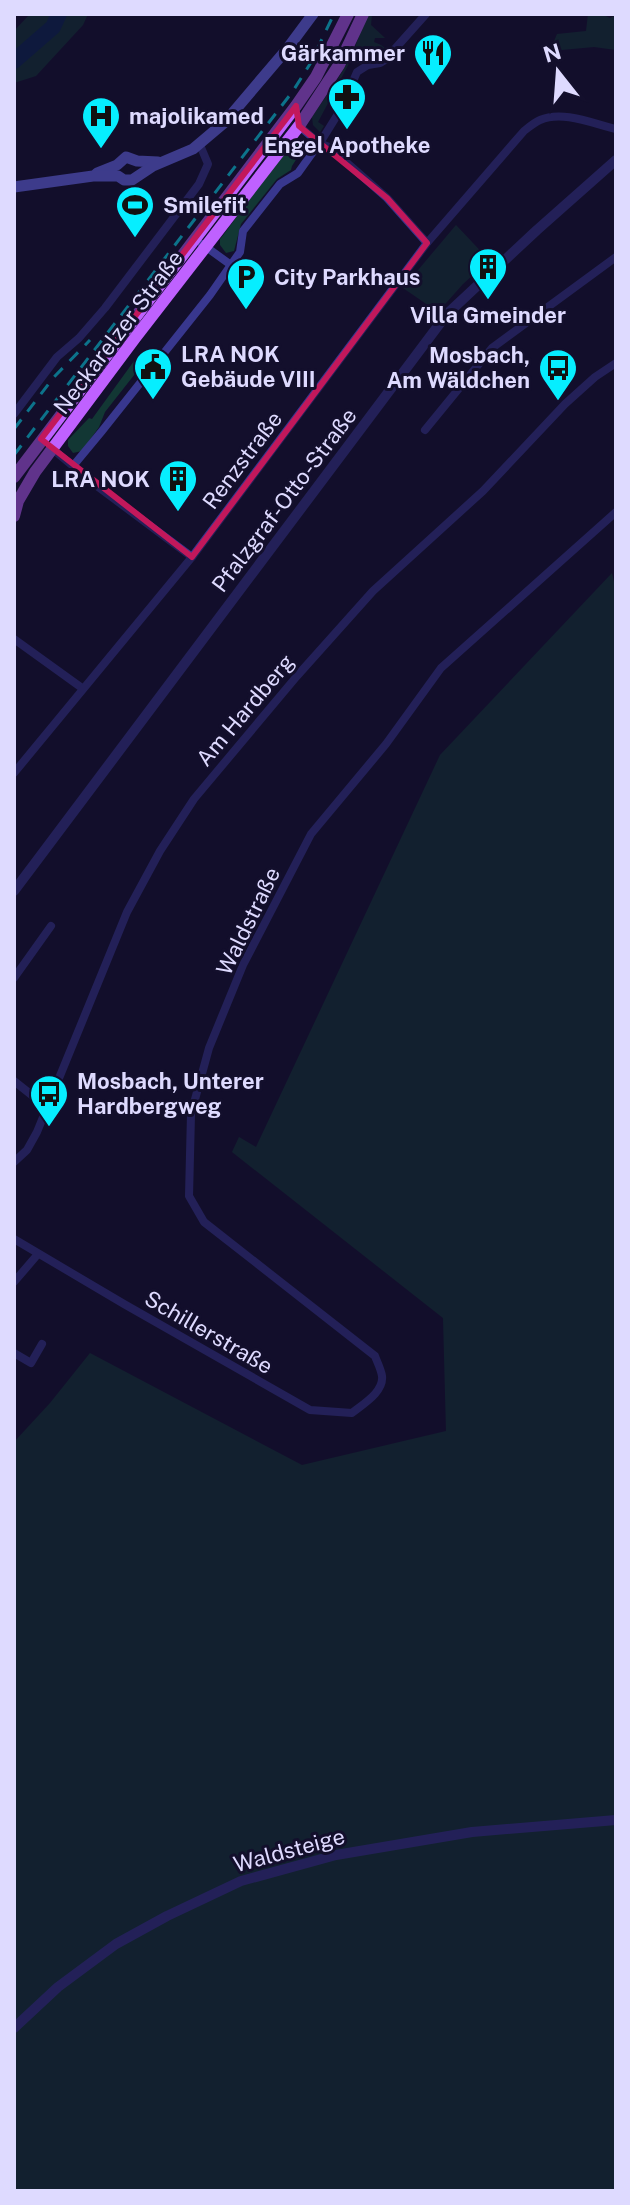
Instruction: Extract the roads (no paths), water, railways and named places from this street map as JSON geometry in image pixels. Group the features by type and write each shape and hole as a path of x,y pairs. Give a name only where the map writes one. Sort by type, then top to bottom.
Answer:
{"main road":[{"path":"118,170 128,181 200,145 235,112 313,14"},
{"path":"14,477 296,106 330,53 348,14"},
{"name":"Neckarelzer Straße","path":"14,516 23,491 135,338 299,126 339,65 363,14"},
{"path":"14,187 118,170 126,157 137,161 162,162"},
{"path":"137,161 140,168 138,176"}],"street":[{"path":"73,466 150,372 231,265 240,252 243,231 280,184 297,174 341,109 357,72 385,60 426,14"},
{"path":"296,106 299,126 319,143 329,147 387,198 427,243"},
{"name":"Renzstraße","path":"14,773 192,557 427,243 524,131 540,120 555,117 616,129"},
{"path":"14,414 57,357 79,338 105,308 199,184 208,164 200,145"},
{"name":"Pfalzgraf-Otto-Straße","path":"14,891 447,314 616,160"},
{"path":"195,238 231,265"},
{"path":"425,430 492,348 616,257"},
{"name":"Am Hardberg","path":"14,1162 27,1150 48,1108 127,912 160,851 194,799 373,591 483,491 565,404 616,363"},
{"path":"41,439 192,557"},
{"name":"Waldstraße","path":"382,1377 375,1356 362,1344 204,1222 189,1196 191,1114 209,1048 243,965 311,834 386,744 441,668 616,512"},
{"path":"14,639 82,688"},
{"path":"14,978 51,926"},
{"path":"14,1081 48,1108"},
{"name":"Schillerstraße","path":"14,1239 310,1410 352,1413 372,1398 382,1377"},
{"path":"14,1282 38,1254"},
{"path":"14,1353 31,1363 42,1344"},
{"name":"Waldsteige","path":"14,2028 58,1987 116,1944 241,1881 336,1855 472,1832 616,1820"}],"waterway":[{"path":"14,61 53,27 59,14"}],"railway":[{"path":"14,455 293,91 334,14"},
{"path":"14,429 54,377 90,340"}],"place":[{"name":"Gärkammer","path":"433,87"},
{"name":"Engel Apotheke","path":"347,131"},
{"name":"majolikamed","path":"101,150"},
{"name":"Smilefit","path":"135,239"},
{"name":"Villa Gmeinder","path":"488,301"},
{"name":"City Parkhaus","path":"246,311"},
{"name":"LRA NOK Gebäude VIII","path":"153,401"},
{"name":"Mosbach, Am Wäldchen","path":"558,402"},
{"name":"LRA NOK","path":"178,513"},
{"name":"Mosbach, Unterer Hardbergweg","path":"49,1128"}]}
